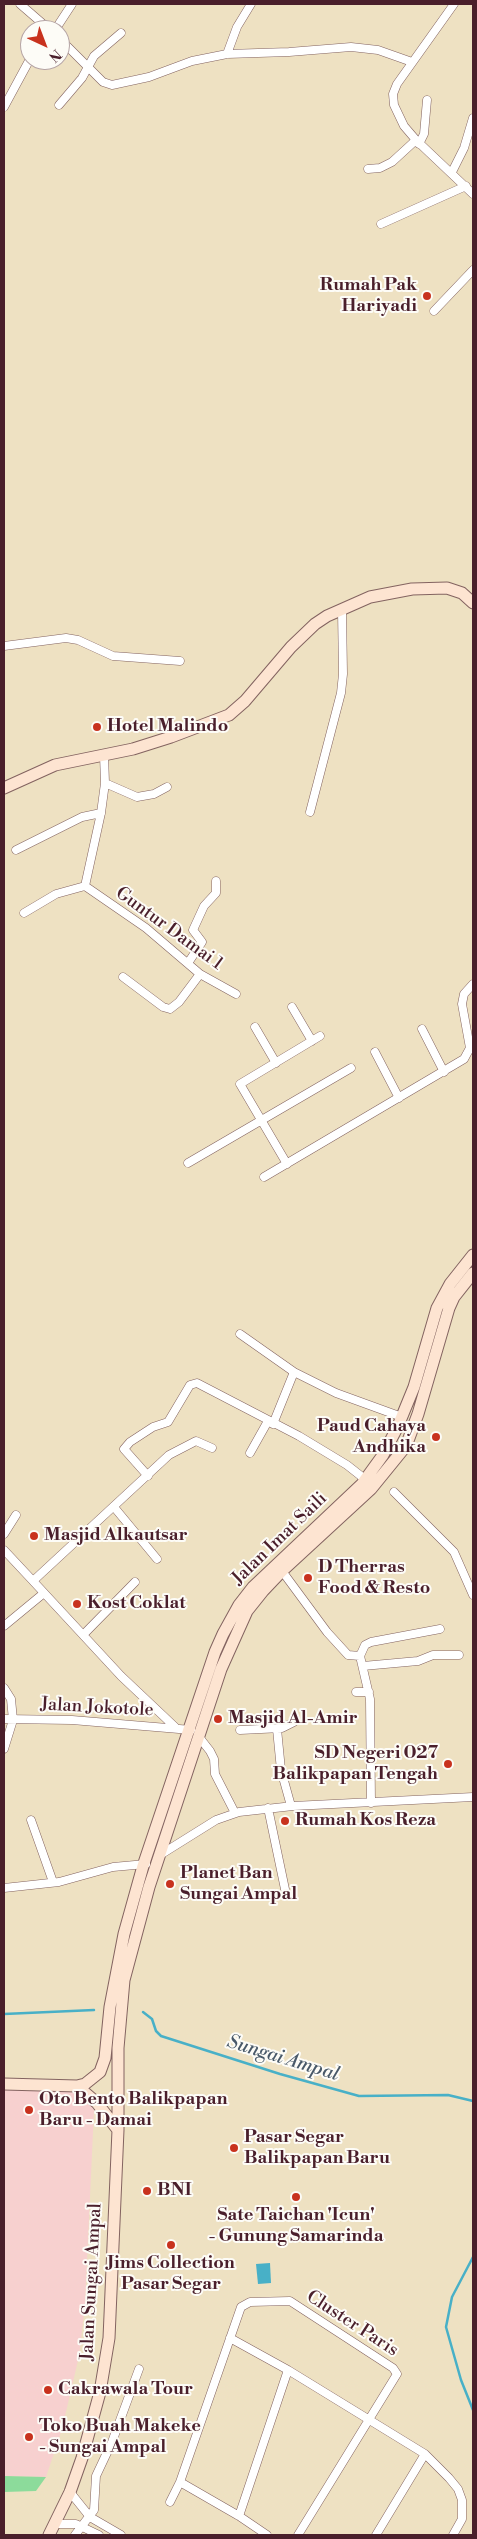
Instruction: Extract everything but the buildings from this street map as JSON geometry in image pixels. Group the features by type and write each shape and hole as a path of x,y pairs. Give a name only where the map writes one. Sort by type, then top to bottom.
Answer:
{"main road":[{"path":"4,788 55,765 171,737 229,714 245,701 291,647 315,624 370,597 430,587 457,590 473,603"},
{"name":"Jalan Imat Saili","path":"160,1855 196,1733 215,1652 239,1605 274,1565 366,1480 383,1455 402,1417 414,1387 437,1308 450,1284 472,1258"},
{"name":"Jalan Imat Saili","path":"144,1866 224,1660 247,1611 282,1571 372,1489 406,1446 418,1414 449,1308 454,1297 473,1273"},
{"name":"Jalan Sungai Ampal","path":"49,2535 70,2492 89,2435 110,2338 118,2130 113,2015 121,1975 160,1855"},
{"name":"Jalan Sungai Ampal","path":"121,1975 124,1934 144,1866"},
{"path":"4,2084 77,2086 91,2081 103,2067 113,2015"},
{"path":"77,2086 97,2103 118,2130"}],"street":[{"path":"20,4 39,20"},
{"path":"57,20 72,4"},
{"path":"226,54 237,27 251,4"},
{"path":"454,4 397,84 393,94 394,105 404,126 417,142 452,172 473,194"},
{"path":"60,104 82,78 94,56 121,33"},
{"path":"70,49 103,82 112,86 149,77 192,60 226,54 359,47 378,50 412,62"},
{"path":"4,107 24,70"},
{"path":"368,169 380,168 392,162 424,134 427,100"},
{"path":"452,172 470,141 473,118"},
{"path":"381,224 466,186"},
{"path":"434,311 473,270"},
{"path":"310,812 341,693 343,674 342,610"},
{"path":"4,646 66,638 78,640 106,654 180,661"},
{"path":"24,913 56,894 85,886 101,813 105,783 104,754"},
{"path":"105,783 137,798 154,794 167,787"},
{"path":"16,850 82,817 101,813"},
{"path":"188,963 202,942 193,930 204,906 216,893 216,881"},
{"name":"Guntur Damai 1","path":"85,886 146,928 200,974 236,994"},
{"path":"123,977 163,1007 170,1009 179,1002 200,974"},
{"path":"264,1177 457,1064 468,1053 470,1048 462,1004 464,994 473,984"},
{"path":"292,1007 312,1041"},
{"path":"255,1028 276,1063"},
{"path":"422,1030 444,1072"},
{"path":"287,1164 240,1084 320,1036"},
{"path":"374,1052 399,1098"},
{"path":"188,1163 351,1068"},
{"path":"240,1334 294,1372 336,1393 402,1417"},
{"path":"250,1453 271,1423 294,1372"},
{"path":"149,1474 124,1449 130,1442 153,1427 171,1420 193,1383 197,1383 329,1454 366,1480"},
{"path":"33,1581 169,1455 190,1442 200,1442 212,1448"},
{"path":"394,1492 454,1552 473,1595"},
{"path":"114,1507 157,1559"},
{"path":"4,1534 16,1515"},
{"path":"4,1550 121,1676 175,1727"},
{"path":"282,1571 327,1632 348,1655 360,1656"},
{"path":"82,1635 135,1582"},
{"path":"4,1626 44,1593"},
{"path":"371,1803 369,1692 360,1656 365,1644 440,1629"},
{"path":"363,1666 418,1661 433,1655 458,1655"},
{"path":"4,1688 11,1699 13,1720 4,1749"},
{"path":"356,1692 369,1692"},
{"name":"Jalan Jokotole","path":"4,1719 72,1720 175,1727 196,1733"},
{"path":"240,1730 277,1729 294,1722"},
{"path":"277,1729 281,1770 291,1806"},
{"path":"196,1733 210,1751 216,1774 235,1813"},
{"path":"4,1888 53,1882 113,1867 144,1866 216,1820 235,1813 291,1806 473,1796"},
{"path":"268,1808 286,1894"},
{"path":"31,1820 53,1882"},
{"name":"Cluster Paris","path":"170,2502 180,2482 238,2311 244,2305 282,2300 297,2304 397,2374 298,2535"},
{"path":"230,2338 288,2370 425,2454 458,2489 462,2500 462,2519 453,2535"},
{"path":"76,2535 87,2528 95,2505 96,2476 112,2442 139,2369"},
{"path":"239,2516 288,2370"},
{"path":"376,2535 425,2454"},
{"path":"180,2482 239,2516 266,2535"},
{"path":"70,2492 90,2516 121,2535"},
{"path":"55,2524 70,2523 87,2528 100,2535"}],"shaded area":[{"path":"4,2088 80,2091 94,2110 85,2305 79,2356 62,2429 46,2477 4,2476"}],"green space":[{"path":"4,2476 46,2477 36,2491 4,2492"}],"water":[{"path":"270,2263 271,2283 258,2284 256,2264"}],"waterway":[{"name":"Sungai Ampal","path":"4,2014 94,2010"},
{"name":"Sungai Ampal","path":"143,2012 152,2019 156,2031 161,2036 280,2074 359,2096 448,2095 473,2101"},
{"path":"473,2257 452,2297 446,2327 461,2380 473,2410"}],"place":[{"name":"Rumah Pak Hariyadi","path":"427,296"},
{"name":"Hotel Malindo","path":"97,727"},
{"name":"Paud Cahaya Andhika","path":"436,1437"},
{"name":"Masjid Alkautsar","path":"34,1536"},
{"name":"D Therras Food & Resto","path":"308,1578"},
{"name":"Kost Coklat","path":"77,1604"},
{"name":"Masjid Al-Amir","path":"218,1719"},
{"name":"SD Negeri 027 Balikpapan Tengah","path":"448,1764"},
{"name":"Rumah Kos Reza","path":"285,1821"},
{"name":"Planet Ban Sungai Ampal","path":"170,1884"},
{"name":"Oto Bento Balikpapan Baru - Damai","path":"29,2110"},
{"name":"Pasar Segar Balikpapan Baru","path":"234,2148"},
{"name":"BNI","path":"147,2191"},
{"name":"Sate Taichan 'Icun' - Gunung Samarinda","path":"296,2197"},
{"name":"Jims Collection Pasar Segar","path":"171,2245"},
{"name":"Cakrawala Tour","path":"48,2390"},
{"name":"Toko Buah Makeke - Sungai Ampal","path":"29,2437"}]}
